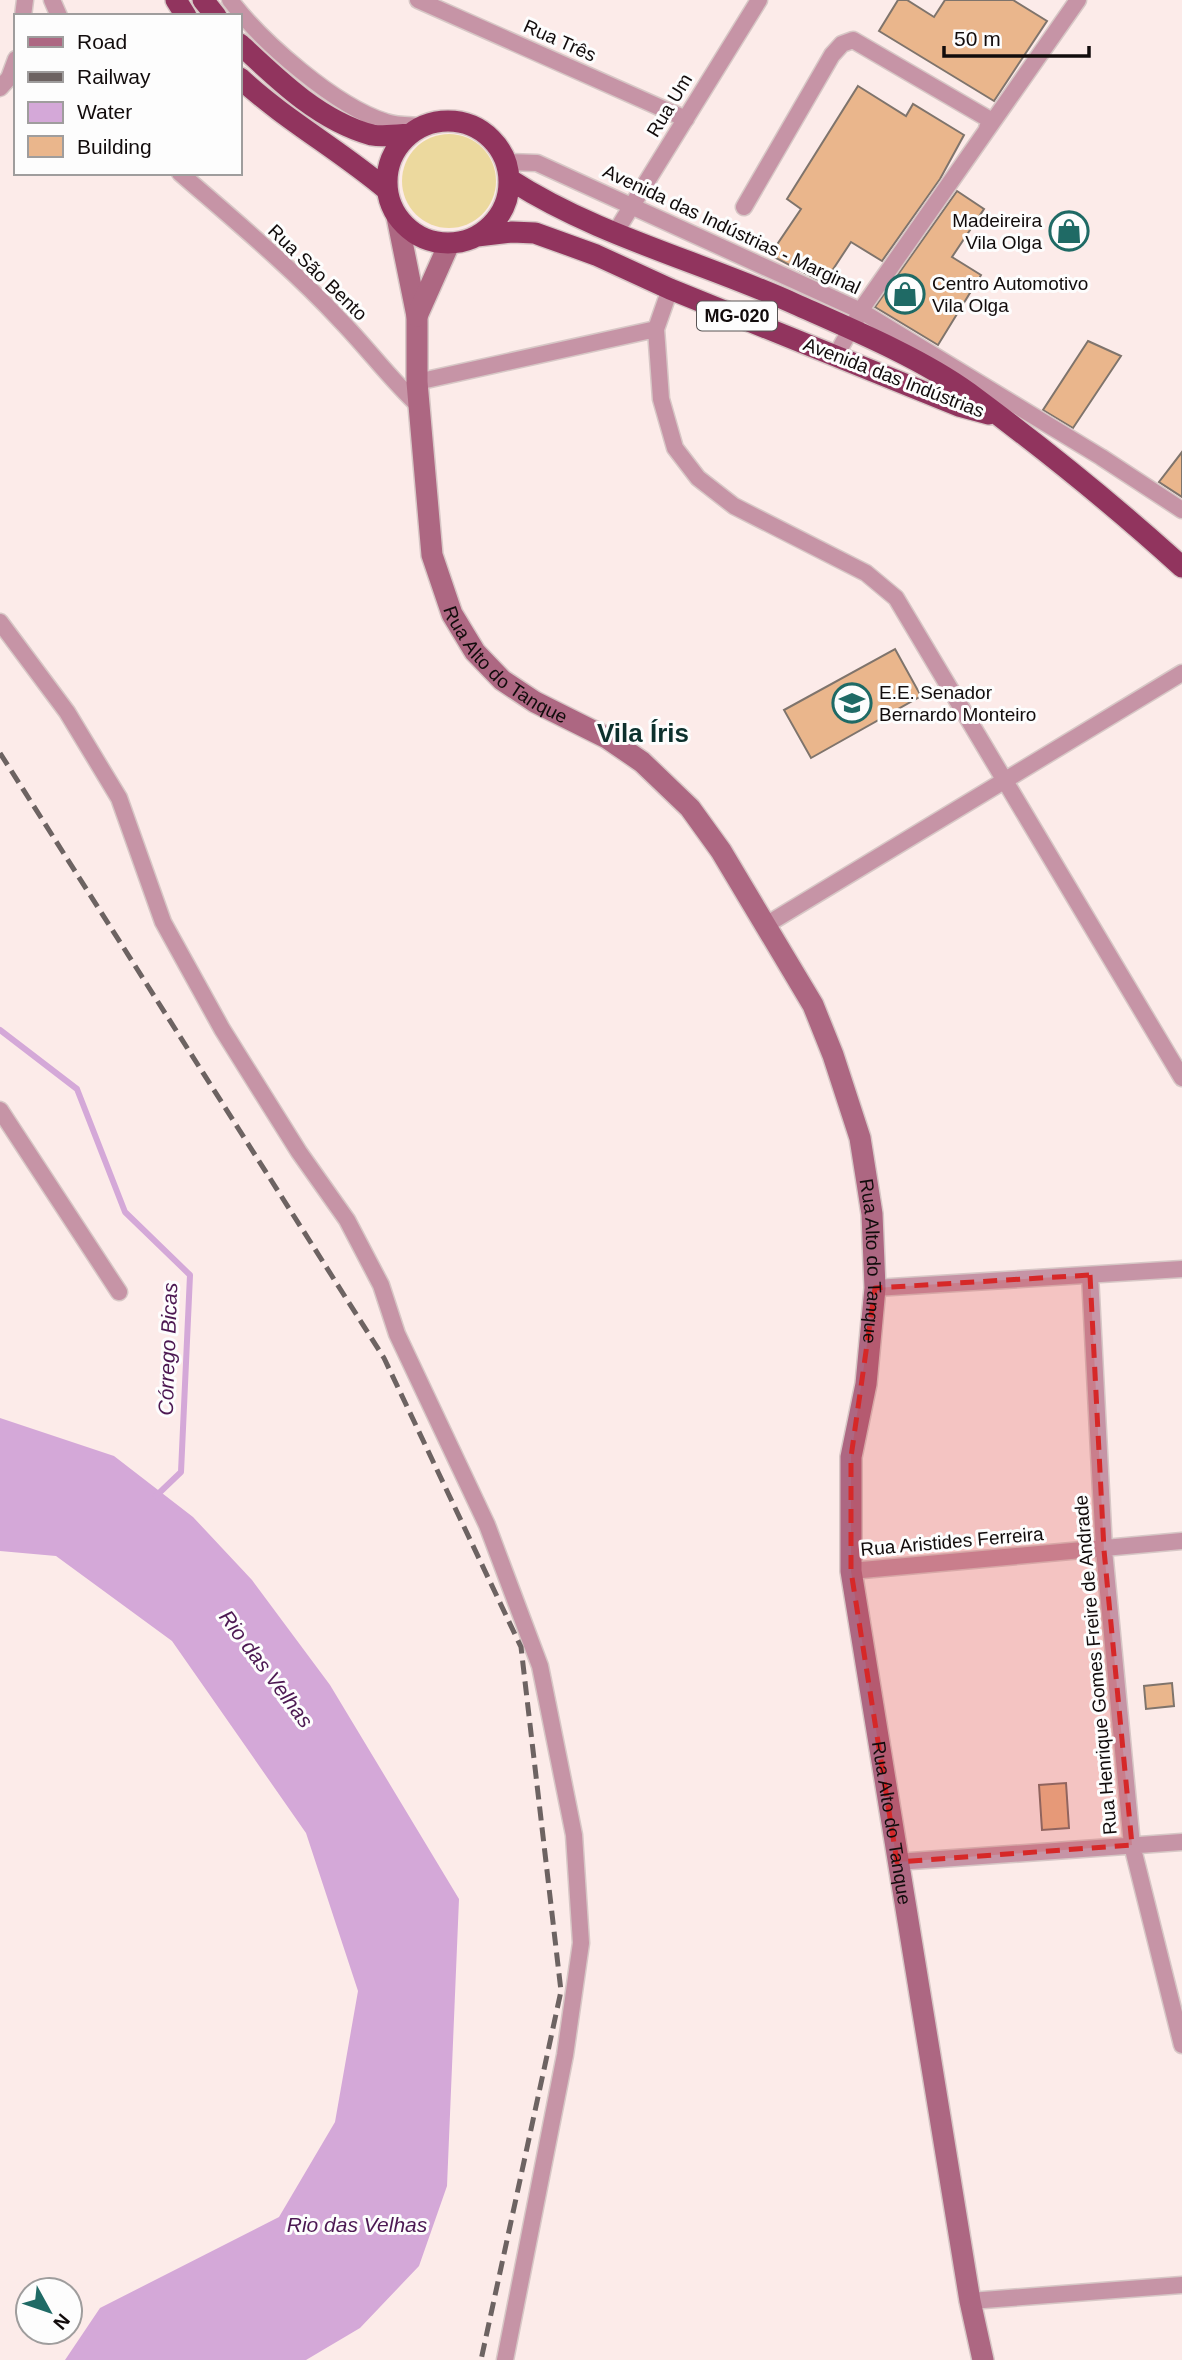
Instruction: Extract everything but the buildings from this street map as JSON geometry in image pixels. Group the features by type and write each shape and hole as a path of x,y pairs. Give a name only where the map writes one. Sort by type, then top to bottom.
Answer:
{"highway":[{"path":"203,0 214,14"},
{"name":"MG-020","path":"242,46 281,83 332,118 374,135 417,130 448,121 472,126 493,141 508,170"},
{"path":"242,80 262,99 353,161 387,190 397,217 419,237 449,244"},
{"path":"387,190 392,160 417,130"},
{"path":"477,236 495,222 506,201 508,170"},
{"name":"Avenida das Indústrias","path":"508,170 553,205 615,233 792,302 856,320 972,387 1001,407 1182,567"},
{"name":"Avenida das Indústrias","path":"477,236 512,232 535,233 596,255 670,289 959,406 1001,407"},
{"name":"MG-020","path":"449,244 477,236"}],"main road":[{"name":"Rua Alto do Tanque","path":"397,217 417,316 417,382 432,555 452,614 475,652 502,680 535,702 607,738 642,762 690,808 721,851 813,1005 833,1055 860,1138 872,1214 875,1288 866,1384 852,1457 851,1571 970,2301 983,2360"},
{"name":"Rua Alto do Tanque","path":"417,316 449,244"}],"street":[{"path":"230,0 279,55 349,103 386,122 417,130"},
{"name":"Rua Três","path":"418,0 686,119"},
{"name":"Rua Um","path":"615,233 759,0"},
{"path":"835,357 856,320 1078,0"},
{"path":"744,207 832,55 847,41 853,40 992,121 986,131"},
{"path":"0,88 9,78 14,64"},
{"name":"Avenida das Indústrias - Marginal","path":"508,170 537,163 634,206 856,320"},
{"name":"Rua São Bento","path":"182,175 342,321 385,374 420,407"},
{"path":"670,289 656,328 665,411 675,448 698,478 734,506 866,573 896,598 1182,1078"},
{"path":"417,382 656,328"},
{"path":"1001,407 1182,510"},
{"path":"0,622 67,712 119,798 170,934 222,1029 299,1152 347,1220 381,1284 397,1334 488,1525 540,1666 574,1835 580,1943 565,2055 505,2360"},
{"path":"766,925 1182,673"},
{"path":"0,1110 120,1292"},
{"path":"875,1288 1182,1269"},
{"name":"Rua Henrique Gomes Freire de Andrade","path":"1090,1275 1104,1550 1132,1845 1182,2045"},
{"name":"Rua Aristides Ferreira","path":"851,1571 1182,1541"},
{"path":"897,1862 1182,1842"},
{"path":"970,2301 1182,2285"}],"highlighted area":[{"path":"1090,1275 1104,1550 1132,1845 897,1862 851,1571 851,1457 875,1288"}],"shaded area":[{"path":"440,134 458,134 483,147 493,163 496,181 493,199 483,215 458,228 440,228 415,215 402,190 402,172 415,147"}],"water":[{"name":"Rio das Velhas","path":"0,1418 114,1456 193,1517 252,1580 330,1685 459,1899 447,2186 419,2266 360,2328 306,2360 65,2360 74,2346 84,2346 84,2332 100,2308 279,2217 335,2122 358,1991 306,1833 172,1641 56,1556 0,1551"}],"waterway":[{"name":"Córrego Bicas","path":"0,1030 77,1089 125,1212 190,1275 181,1472 156,1496"}],"railway":[{"path":"0,753 384,1358 521,1647 561,1991 481,2360"}],"place":[{"name":"Madeireira Vila Olga","path":"1069,231"},
{"name":"Centro Automotivo Vila Olga","path":"905,294"},
{"name":"E.E. Senador Bernardo Monteiro","path":"852,703"}],"district":[{"name":"Vila Íris","path":"643,733"}]}
